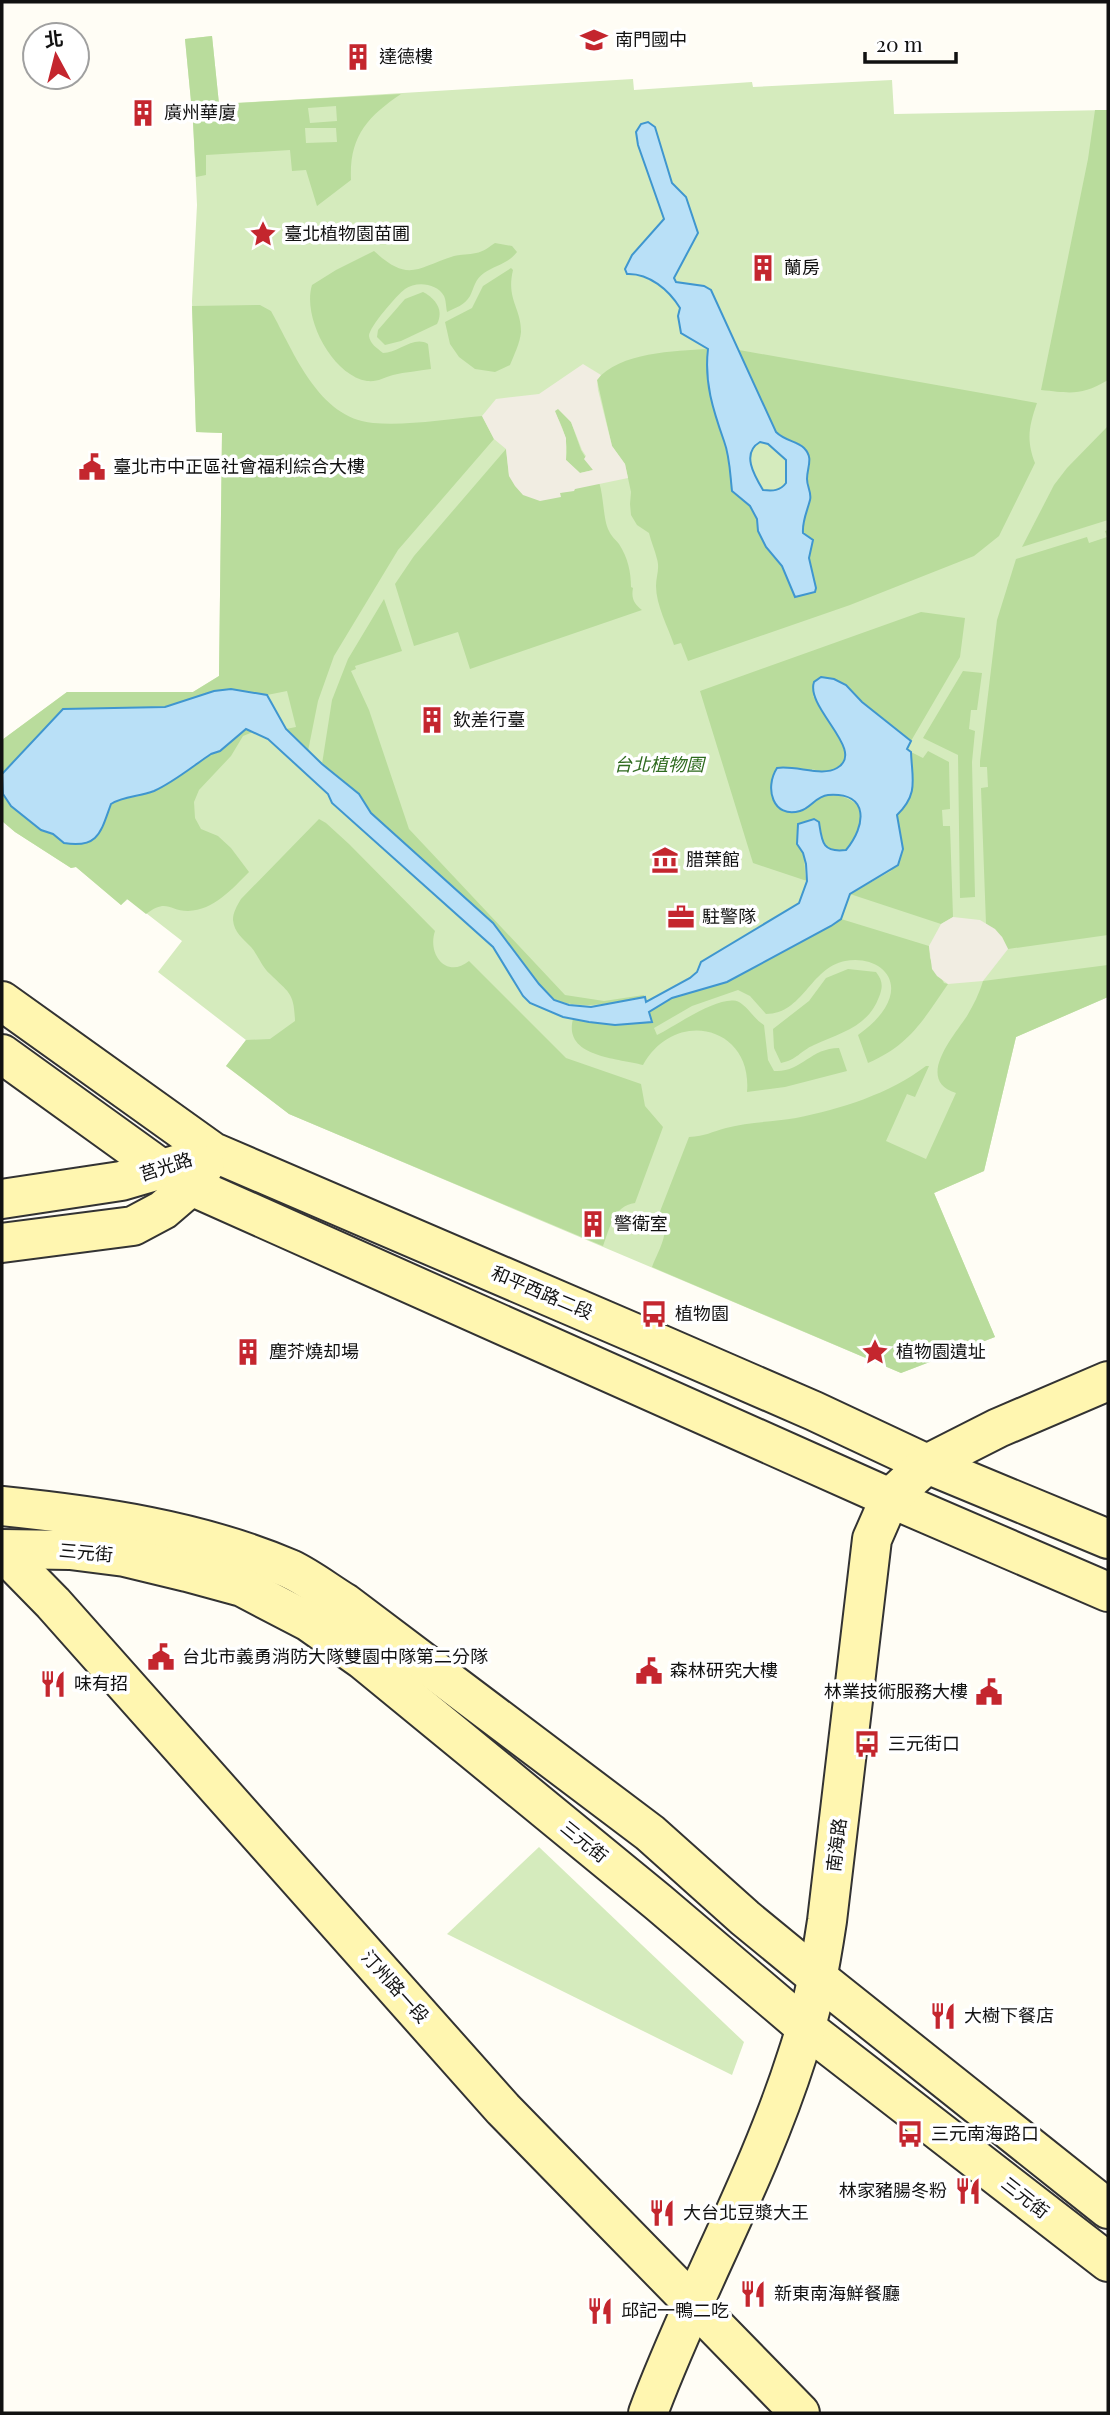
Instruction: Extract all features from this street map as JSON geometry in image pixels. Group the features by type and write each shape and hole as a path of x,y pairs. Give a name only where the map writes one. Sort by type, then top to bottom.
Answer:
{"street":[{"name":"和平西路二段","path":"2,1001 213,1152 682,1353 927,1464 1108,1538"},
{"path":"2,1054 177,1178 890,1498 1108,1592"},
{"name":"莒光路","path":"2,1243 134,1226 163,1210 177,1178 213,1152"},
{"name":"莒光路","path":"2,1199 121,1181 177,1178"},
{"name":"南海路","path":"648,2413 668,2358 720,2246 777,2112 806,2028 818,1978 829,1908 872,1539 890,1498 927,1464 998,1427 1108,1381"},
{"name":"三元街","path":"2,1506 79,1514 158,1529 231,1548 292,1570 345,1603 650,1833 745,1918 818,1978 1108,2209"},
{"name":"三元街","path":"2,1550 70,1550 125,1557 242,1587 309,1622 395,1686 806,2028 1108,2262"},
{"name":"汀州路一段","path":"2,1550 53,1603 503,2109 800,2413"}],"green space":[{"name":"台北植物園","path":"212,36 219,104 633,79 634,90 752,82 753,87 892,80 894,114 1108,110 1108,997 1016,1037 984,1171 934,1193 995,1337 901,1373 289,1114 226,1066 246,1040 158,972 182,941 128,899 121,905 76,867 71,868 2,821 2,740 67,692 193,692 219,676 222,433 196,432 192,301 197,205 185,39"},
{"path":"212,36 219,104 401,94 379,111 362,130 353,152 351,180 317,206 306,170 292,171 290,150 206,155 206,175 196,177 185,39","holes":["336,106 337,121 310,123 308,108","305,128 336,128 337,142 306,143"]},
{"path":"1095,110 1108,110 1108,380 1090,389 1076,392 1041,390 1088,159"},
{"path":"495,243 512,246 517,252 510,259 481,275 463,304 447,312 445,298 436,288 426,285 410,286 396,298 370,332 374,346 383,353 417,342 428,344 431,369 367,381 342,368 323,343 311,313 312,285 336,270 374,251 396,267 413,270 454,256 479,252"},
{"path":"511,268 512,296 521,332 517,349 510,365 495,372 475,369 459,357 450,344 445,322 472,308 483,286"},
{"path":"423,292 438,305 440,314 437,324 401,341 385,345 377,337 378,330 405,299"},
{"path":"260,305 271,311 310,380 337,409 354,418 373,423 400,424 482,416 494,439 398,550 334,656 318,701 308,751 286,729 296,727 287,691 267,695 231,689 214,691 165,707 142,709 2,774 2,740 67,692 193,692 219,676 222,433 196,432 192,306"},
{"path":"708,349 708,385 727,453 732,490 750,506 766,547 782,566 796,597 816,588 809,558 813,541 803,532 802,524 811,497 807,477 810,464 802,445 784,440 776,432 739,350 1037,403 1030,433 1030,447 1035,463 999,536 974,556 850,605 688,661 681,643 674,645 660,608 656,556 649,533 637,525 631,515 631,492 625,464 612,446 597,380 607,371 633,358 664,352"},
{"path":"558,408 571,422 581,450 593,470 580,473 566,460 564,434 554,411"},
{"path":"1108,426 1108,520 1022,547 1054,485"},
{"path":"506,449 509,476 559,493 599,482 607,526 625,555 630,570 633,598 642,610 470,669 458,632 414,646 395,584 414,556"},
{"path":"1108,530 1108,935 1008,949 1002,937 986,924 981,788 988,787 987,767 980,767 997,620 1016,559 1087,537 1089,543 1107,537 1105,531"},
{"path":"384,599 402,651 355,666 356,669 351,671 369,710 409,829 565,995 604,1001 645,997 589,1005 554,1000 370,813 359,794 322,764 332,700 348,659"},
{"path":"921,612 965,618 960,657 911,741 862,702 846,685 813,696 837,732 844,752 843,761 832,771 812,769 811,805 824,795 837,795 851,800 862,815 855,838 846,850 832,850 825,845 819,822 797,844 804,859 807,881 753,863 700,691"},
{"path":"963,671 982,673 977,710 971,710 969,729 975,731 972,762 975,897 960,898 958,755 923,738"},
{"path":"245,729 253,732 243,736 231,756 199,790 194,802 195,818 201,829 218,836 249,872 222,898 197,910 164,906 146,914 127,899 121,905 76,867 71,868 2,821 2,774 3,794 11,806 40,830 53,833 64,843 84,843 97,836 111,804 120,799 140,796 220,751"},
{"path":"928,751 949,762 950,809 942,810 943,826 950,826 953,917 941,924 850,894 891,871 903,849 897,815 909,801 913,786 911,752 923,758"},
{"path":"319,819 349,844 435,931 434,948 441,962 453,967 469,961 566,1058 641,1084 645,1106 663,1127 635,1203 617,1213 603,1246 289,1114 226,1066 246,1040 270,1039 295,1021 292,998 239,935 233,917 241,899"},
{"path":"841,919 929,946 930,958 944,983 948,984 905,1040 868,1063 858,1035 873,1023 885,1008 891,987 884,971 867,961 845,961 833,965 789,1007 779,1012 766,1014 750,996 738,990 692,1006 654,1028 657,1035 710,1006 731,1001 739,1002 764,1025 768,1060 774,1071 783,1071 820,1052 839,1048 847,1071 785,1087 747,1092 746,1070 738,1052 725,1039 709,1032 692,1031 674,1035 657,1047 643,1065 595,1054 576,1041 572,1032 573,1019 615,1025 651,1021 649,1012 672,998 727,982"},
{"path":"1108,965 1108,997 1016,1037 984,1171 934,1193 995,1337 901,1373 652,1267 665,1233 665,1226 659,1214 689,1137 743,1124 796,1118 847,1105 896,1085 929,1066 915,1097 907,1094 886,1141 926,1159 956,1093 944,1087 938,1078 941,1058 970,1012 983,981"},
{"path":"848,969 876,972 882,987 874,1007 852,1028 781,1063 774,1048 773,1029 809,1001 826,978"},
{"path":"539,1847 744,2042 732,2075 447,1934"}],"shaded area":[{"path":"583,364 601,375 597,380 598,390 612,446 625,464 628,478 575,489 560,493 561,497 540,501 523,495 509,476 506,449 494,439 482,416 496,399 539,394","holes":["558,409 571,422 586,456 584,459 593,470 580,473 566,460 566,438 555,411"]},
{"path":"953,917 980,920 995,929 1008,949 983,981 948,984 932,969 929,946 941,924"}],"water":[{"path":"648,122 655,127 672,183 686,197 698,233 674,278 676,282 704,286 711,290 776,432 801,446 809,455 807,479 810,497 803,533 813,540 809,558 815,592 795,597 782,566 766,547 758,531 757,519 750,506 732,491 728,453 708,384 708,349 681,333 678,316 680,308 664,289 643,276 627,274 625,269 632,255 664,219 638,145 636,132 641,124","holes":["760,442 768,444 786,460 786,483 773,490 763,490 753,471 750,458 754,447"]},
{"path":"821,677 846,685 862,702 911,741 907,749 911,752 913,786 909,800 897,815 903,849 898,865 850,894 841,919 831,926 727,982 672,998 649,1012 652,1022 615,1025 589,1022 563,1017 530,1003 493,947 332,803 328,794 268,739 246,729 220,751 211,754 176,779 148,793 111,804 97,836 85,843 64,843 53,834 41,830 11,806 3,794 2,774 63,709 165,707 214,691 231,689 267,695 286,729 322,764 359,794 371,813 493,923 554,1000 569,1005 591,1007 645,997 646,1002 690,978 697,972 701,962 799,903 807,881 806,864 797,844 798,824 814,819 819,822 825,845 832,850 846,850 853,841 858,831 860,812 851,799 828,795 800,811 791,812 777,806 771,793 771,784 777,768 824,771 837,768 844,760 845,751 841,740 818,704 814,692 814,682"}],"place":[{"name":"南門國中","path":"594,40"},
{"name":"達德樓","path":"358,57"},
{"name":"廣州華廈","path":"143,113"},
{"name":"臺北植物園苗圃","path":"263,234"},
{"name":"蘭房","path":"763,268"},
{"name":"臺北市中正區社會福利綜合大樓","path":"92,467"},
{"name":"欽差行臺","path":"432,720"},
{"name":"腊葉館","path":"665,860"},
{"name":"駐警隊","path":"681,917"},
{"name":"警衛室","path":"593,1224"},
{"name":"植物園","path":"654,1314"},
{"name":"塵芥燒却場","path":"248,1352"},
{"name":"植物園遺址","path":"875,1352"},
{"name":"台北市義勇消防大隊雙園中隊第二分隊","path":"161,1657"},
{"name":"森林研究大樓","path":"649,1671"},
{"name":"味有招","path":"53,1684"},
{"name":"林業技術服務大樓","path":"989,1692"},
{"name":"三元街口","path":"867,1744"},
{"name":"大樹下餐店","path":"943,2016"},
{"name":"三元南海路口","path":"910,2134"},
{"name":"林家豬腸冬粉","path":"968,2191"},
{"name":"大台北豆漿大王","path":"662,2213"},
{"name":"新東南海鮮餐廳","path":"753,2294"},
{"name":"邱記一鴨二吃","path":"600,2311"}]}
